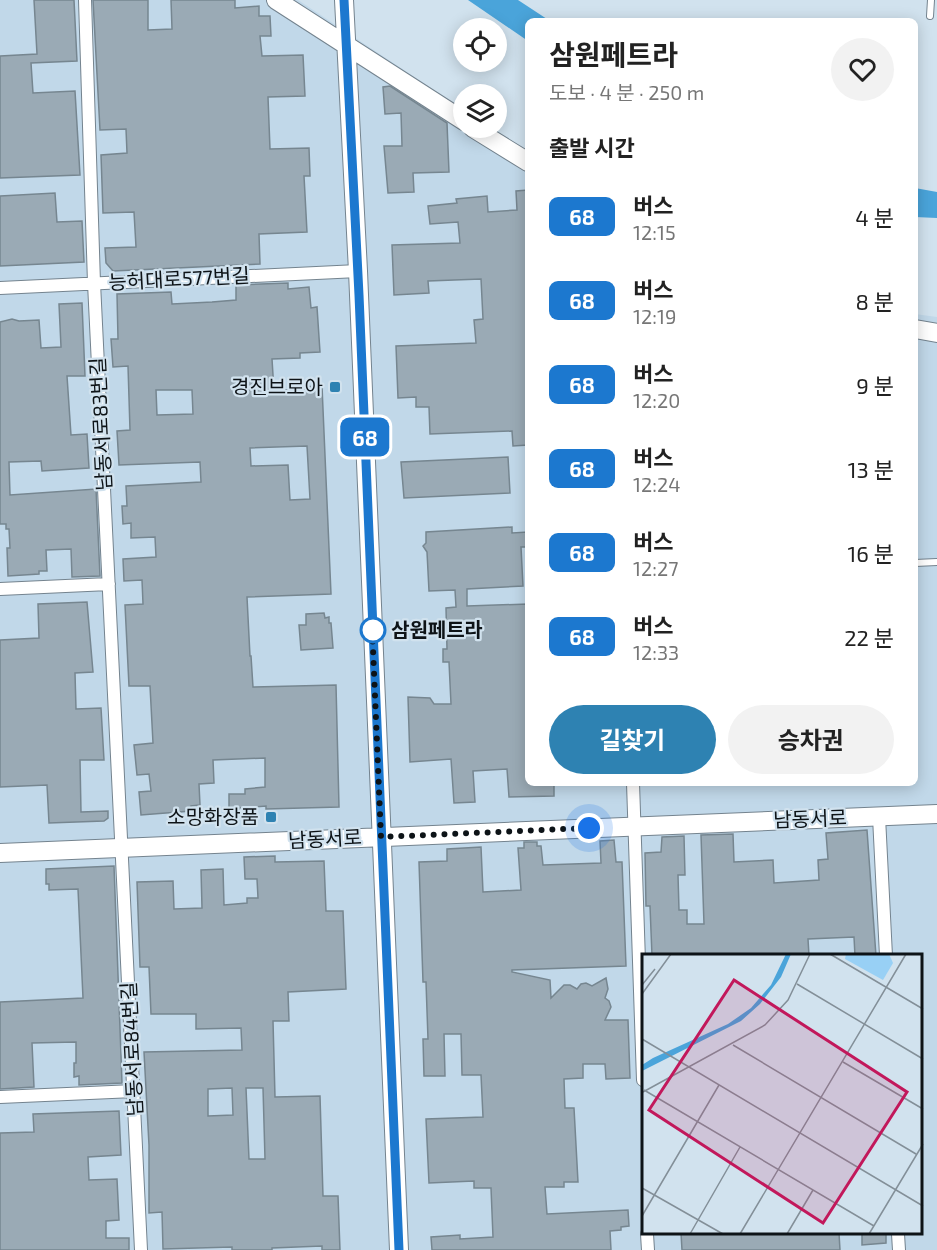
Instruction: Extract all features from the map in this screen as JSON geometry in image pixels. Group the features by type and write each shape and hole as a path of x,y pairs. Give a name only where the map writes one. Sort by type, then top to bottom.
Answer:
{"street":[{"name":"남동서로83번길","path":"85,0 94,283 123,848"},
{"path":"276,0 453,114"},
{"path":"344,2 358,271 399,1250"},
{"path":"489,138 525,160"},
{"name":"능허대로577번길","path":"0,288 358,271"},
{"path":"918,330 937,333"},
{"path":"0,589 109,584"},
{"path":"633,786 642,1044"},
{"name":"남동서로","path":"0,853 937,814"},
{"path":"879,817 886,954"},
{"name":"남동서로84번길","path":"123,848 141,1250"},
{"path":"0,1097 134,1091"},
{"path":"647,1235 648,1250"},
{"path":"898,1235 899,1250"}],"lane":[{"path":"930,16 931,0"},
{"path":"918,563 937,562"}],"shaded area":[{"path":"0,0 298,0 453,102 453,138 507,138 525,149 525,786 918,786 918,314 937,317 937,1250 0,1250"}],"water":[{"path":"468,0 518,0 545,18 525,18 525,39 507,27 507,18 494,18"},
{"path":"918,189 937,192 937,218 918,217"}],"building":[{"path":"34,0 74,0 77,61 31,63 33,93 75,91 80,175 0,178 0,56 37,54"},
{"path":"93,0 148,0 148,30 172,29 171,0 235,0 235,8 259,6 259,16 270,16 271,36 260,36 262,56 303,55 305,96 268,97 270,149 309,148 310,176 304,176 307,232 259,234 260,264 113,271 106,263 105,248 136,247 134,212 103,213 101,155 127,153 126,129 100,130"},
{"path":"390,86 447,123 449,172 413,173 414,192 388,193 384,146 402,146 401,113 385,114 383,87"},
{"path":"525,190 525,445 513,446 512,431 430,434 429,407 416,407 416,397 398,398 396,346 476,343 474,320 483,319 481,279 428,281 429,293 394,295 392,245 460,243 458,222 430,224 428,206 457,203 456,199 487,196 488,212 517,210 516,191"},
{"path":"55,193 57,222 82,221 84,262 0,266 0,196"},
{"path":"288,283 288,289 309,287 311,308 317,307 320,352 300,353 300,358 272,359 274,391 322,386 331,594 247,597 253,687 336,685 339,807 266,809 266,806 229,811 229,794 245,794 245,789 265,787 265,758 213,760 214,783 199,784 200,805 191,806 191,811 141,815 139,792 151,791 149,774 137,775 134,745 153,743 150,686 129,686 125,605 143,604 142,580 124,581 123,559 156,557 155,537 131,538 131,523 123,524 122,506 127,506 126,486 201,482 200,462 119,465 117,431 130,430 128,366 113,367 111,339 118,339 117,294 171,292 172,304 212,302 236,300 236,285","holes":["156,390 192,390 193,414 157,415","307,446 310,499 290,500 288,465 251,466 250,448"]},
{"path":"82,303 85,376 67,376 71,435 87,434 89,468 42,471 41,461 9,462 10,495 96,489 100,576 72,577 71,549 46,550 47,571 39,571 39,574 8,576 9,529 6,529 6,524 0,524 0,322 12,319 39,320 41,348 61,347 59,304"},
{"path":"508,457 510,493 404,498 401,462"},
{"path":"512,527 512,533 525,532 525,547 521,547 523,586 467,589 467,606 525,604 525,786 554,786 554,796 509,797 507,769 473,771 475,802 454,803 451,759 410,762 408,697 430,698 434,704 451,704 449,662 443,662 443,649 447,649 446,608 456,607 455,590 429,591 427,552 423,546 426,543 426,532"},
{"path":"87,602 93,672 75,673 76,709 101,708 104,760 80,760 81,812 108,811 108,818 104,821 49,823 47,785 0,787 0,640 39,638 38,604"},
{"path":"324,613 325,618 329,617 329,623 331,623 333,648 301,650 299,625 306,625 306,614"},
{"path":"867,830 876,954 855,954 854,937 808,939 809,954 652,954 650,906 646,906 645,853 661,852 662,837 684,836 685,875 678,875 679,910 687,910 687,924 704,924 701,835 733,834 734,862 773,860 774,883 819,880 818,860 828,859 826,833"},
{"path":"614,840 616,862 622,862 626,966 512,970 512,972 550,980 551,998 564,985 577,989 581,984 586,983 592,986 606,978 608,989 605,998 611,1007 605,1020 628,1020 630,1078 606,1079 605,1064 583,1064 583,1078 564,1079 565,1108 574,1108 578,1182 564,1182 564,1187 545,1187 547,1214 628,1210 629,1226 621,1227 621,1230 610,1231 611,1250 432,1250 431,1237 460,1235 460,1239 493,1237 491,1188 474,1188 474,1181 429,1183 426,1119 483,1117 481,1075 462,1075 461,1034 444,1034 445,1076 424,1076 423,1039 428,1039 426,982 423,982 419,862 447,861 447,849 481,847 483,892 521,890 518,848 524,848 524,842 537,842 537,846 541,846 543,865 601,863 600,841"},
{"path":"275,856 275,862 324,861 326,911 343,911 346,989 288,992 289,1021 273,1021 275,1097 320,1096 323,1196 338,1196 340,1250 322,1250 322,1246 272,1248 272,1250 232,1250 232,1247 163,1249 162,1212 149,1213 149,1145 144,1052 242,1050 241,1028 196,1029 196,1014 151,1014 149,967 140,967 137,882 173,881 174,909 202,908 201,870 223,869 224,905 247,903 247,898 258,898 257,879 245,879 244,857","holes":["232,1088 233,1115 208,1116 208,1089","246,1088 263,1088 265,1159 249,1159"]},
{"path":"114,866 122,1083 79,1085 79,1076 74,1077 76,1042 32,1043 34,1087 0,1089 0,1002 83,998 78,889 49,890 49,884 46,884 46,869"},
{"path":"119,1111 121,1155 88,1157 89,1180 117,1179 119,1220 106,1221 106,1238 129,1238 129,1250 0,1250 0,1133 34,1132 33,1114"},
{"path":"681,1235 839,1235 840,1250 682,1250"},
{"path":"862,1235 886,1235 886,1243 862,1245"}],"bus line":[{"name":"68","path":"344,0 359,295 399,1250"}],"place":[{"name":"경진브로아","path":"335,387"},
{"name":"삼원페트라","path":"373,630"},
{"name":"소망화장품","path":"271,817"}],"route":[{"path":"373,630 372,625 381,837 589,828"}]}
